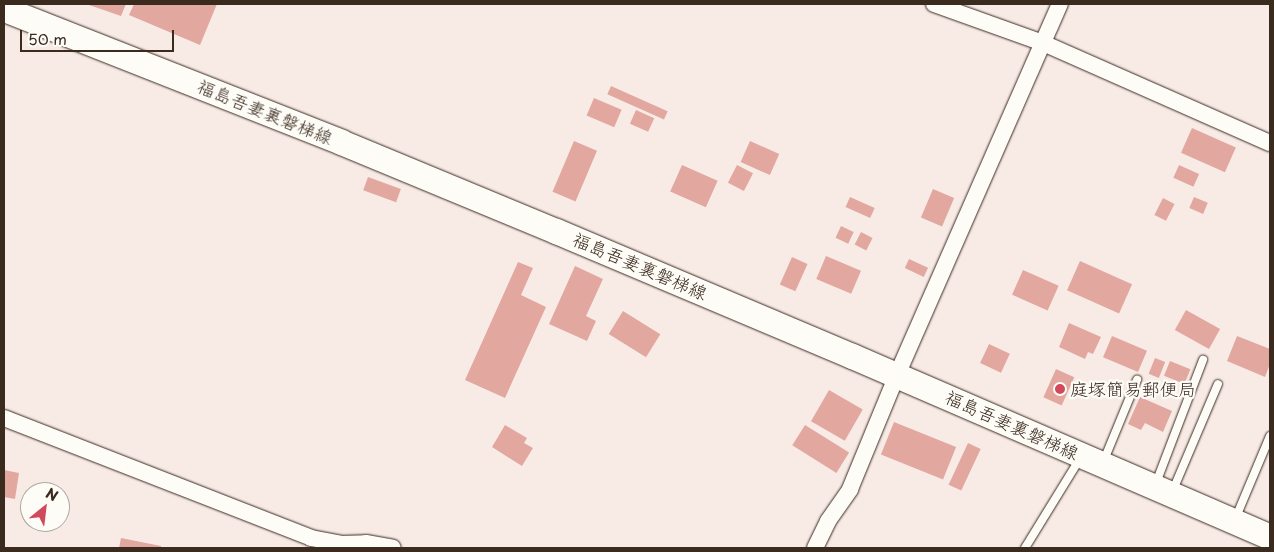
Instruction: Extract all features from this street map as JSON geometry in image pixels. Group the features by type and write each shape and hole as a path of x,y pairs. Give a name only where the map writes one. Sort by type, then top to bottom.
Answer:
{"main road":[{"name":"福島吾妻裏磐梯線","path":"4,9 341,142 897,375 1270,537"}],"street":[{"path":"934,4 1043,43 1270,143"},
{"path":"815,548 828,521 850,489 897,375 1060,4"},
{"path":"4,418 311,538 341,544 366,543 392,548"}],"lane":[{"path":"1162,490 1203,360"},
{"path":"1025,548 1092,460 1137,380"},
{"path":"1162,490 1218,384"},
{"path":"1234,522 1270,436"}],"building":[{"path":"86,4 126,4 121,16"},
{"path":"134,4 217,4 200,45 129,15"},
{"path":"611,86 668,111 664,119 607,94"},
{"path":"594,98 622,110 614,127 587,115"},
{"path":"636,110 654,118 648,132 630,124"},
{"path":"1192,128 1236,148 1225,172 1181,153"},
{"path":"574,141 597,151 576,201 553,192"},
{"path":"750,141 779,154 770,175 741,162"},
{"path":"682,165 718,181 706,207 670,191"},
{"path":"737,165 753,173 744,191 728,183"},
{"path":"1179,165 1199,174 1193,187 1173,178"},
{"path":"368,177 401,189 396,202 363,190"},
{"path":"933,189 954,198 942,227 921,218"},
{"path":"850,197 875,208 870,218 846,207"},
{"path":"1194,197 1208,203 1203,214 1189,208"},
{"path":"1163,198 1175,204 1166,221 1154,215"},
{"path":"841,226 854,232 848,244 836,238"},
{"path":"861,232 873,238 866,250 855,244"},
{"path":"826,256 861,271 851,294 816,279"},
{"path":"792,257 808,264 795,291 780,284"},
{"path":"909,259 928,268 924,277 905,268"},
{"path":"1080,261 1132,284 1119,313 1067,290"},
{"path":"518,262 533,268 521,295 546,307 505,398 465,380"},
{"path":"575,266 603,279 586,316 596,321 587,341 549,324"},
{"path":"1023,270 1059,286 1048,311 1012,295"},
{"path":"1186,310 1220,329 1209,349 1175,330"},
{"path":"623,311 660,334 646,357 609,334"},
{"path":"1069,323 1101,337 1093,354 1088,352 1085,359 1059,347"},
{"path":"1112,336 1147,351 1138,372 1103,357"},
{"path":"1237,336 1270,349 1270,364 1265,377 1227,361"},
{"path":"989,344 1010,354 1001,373 980,363"},
{"path":"1155,358 1165,362 1159,378 1149,374"},
{"path":"1170,361 1190,369 1184,384 1164,376"},
{"path":"1056,369 1074,377 1062,405 1043,397"},
{"path":"829,390 863,409 845,441 811,421"},
{"path":"1140,397 1172,411 1163,432 1145,423 1141,430 1128,424"},
{"path":"894,422 956,447 943,480 881,454"},
{"path":"505,425 527,438 524,443 533,448 522,466 492,447"},
{"path":"805,425 849,453 836,473 792,445"},
{"path":"968,443 981,449 961,491 949,485"},
{"path":"4,470 19,473 15,499 4,497"},
{"path":"121,538 161,546 161,548 119,548"}],"place":[{"name":"庭塚簡易郵便局","path":"1060,389"}]}
